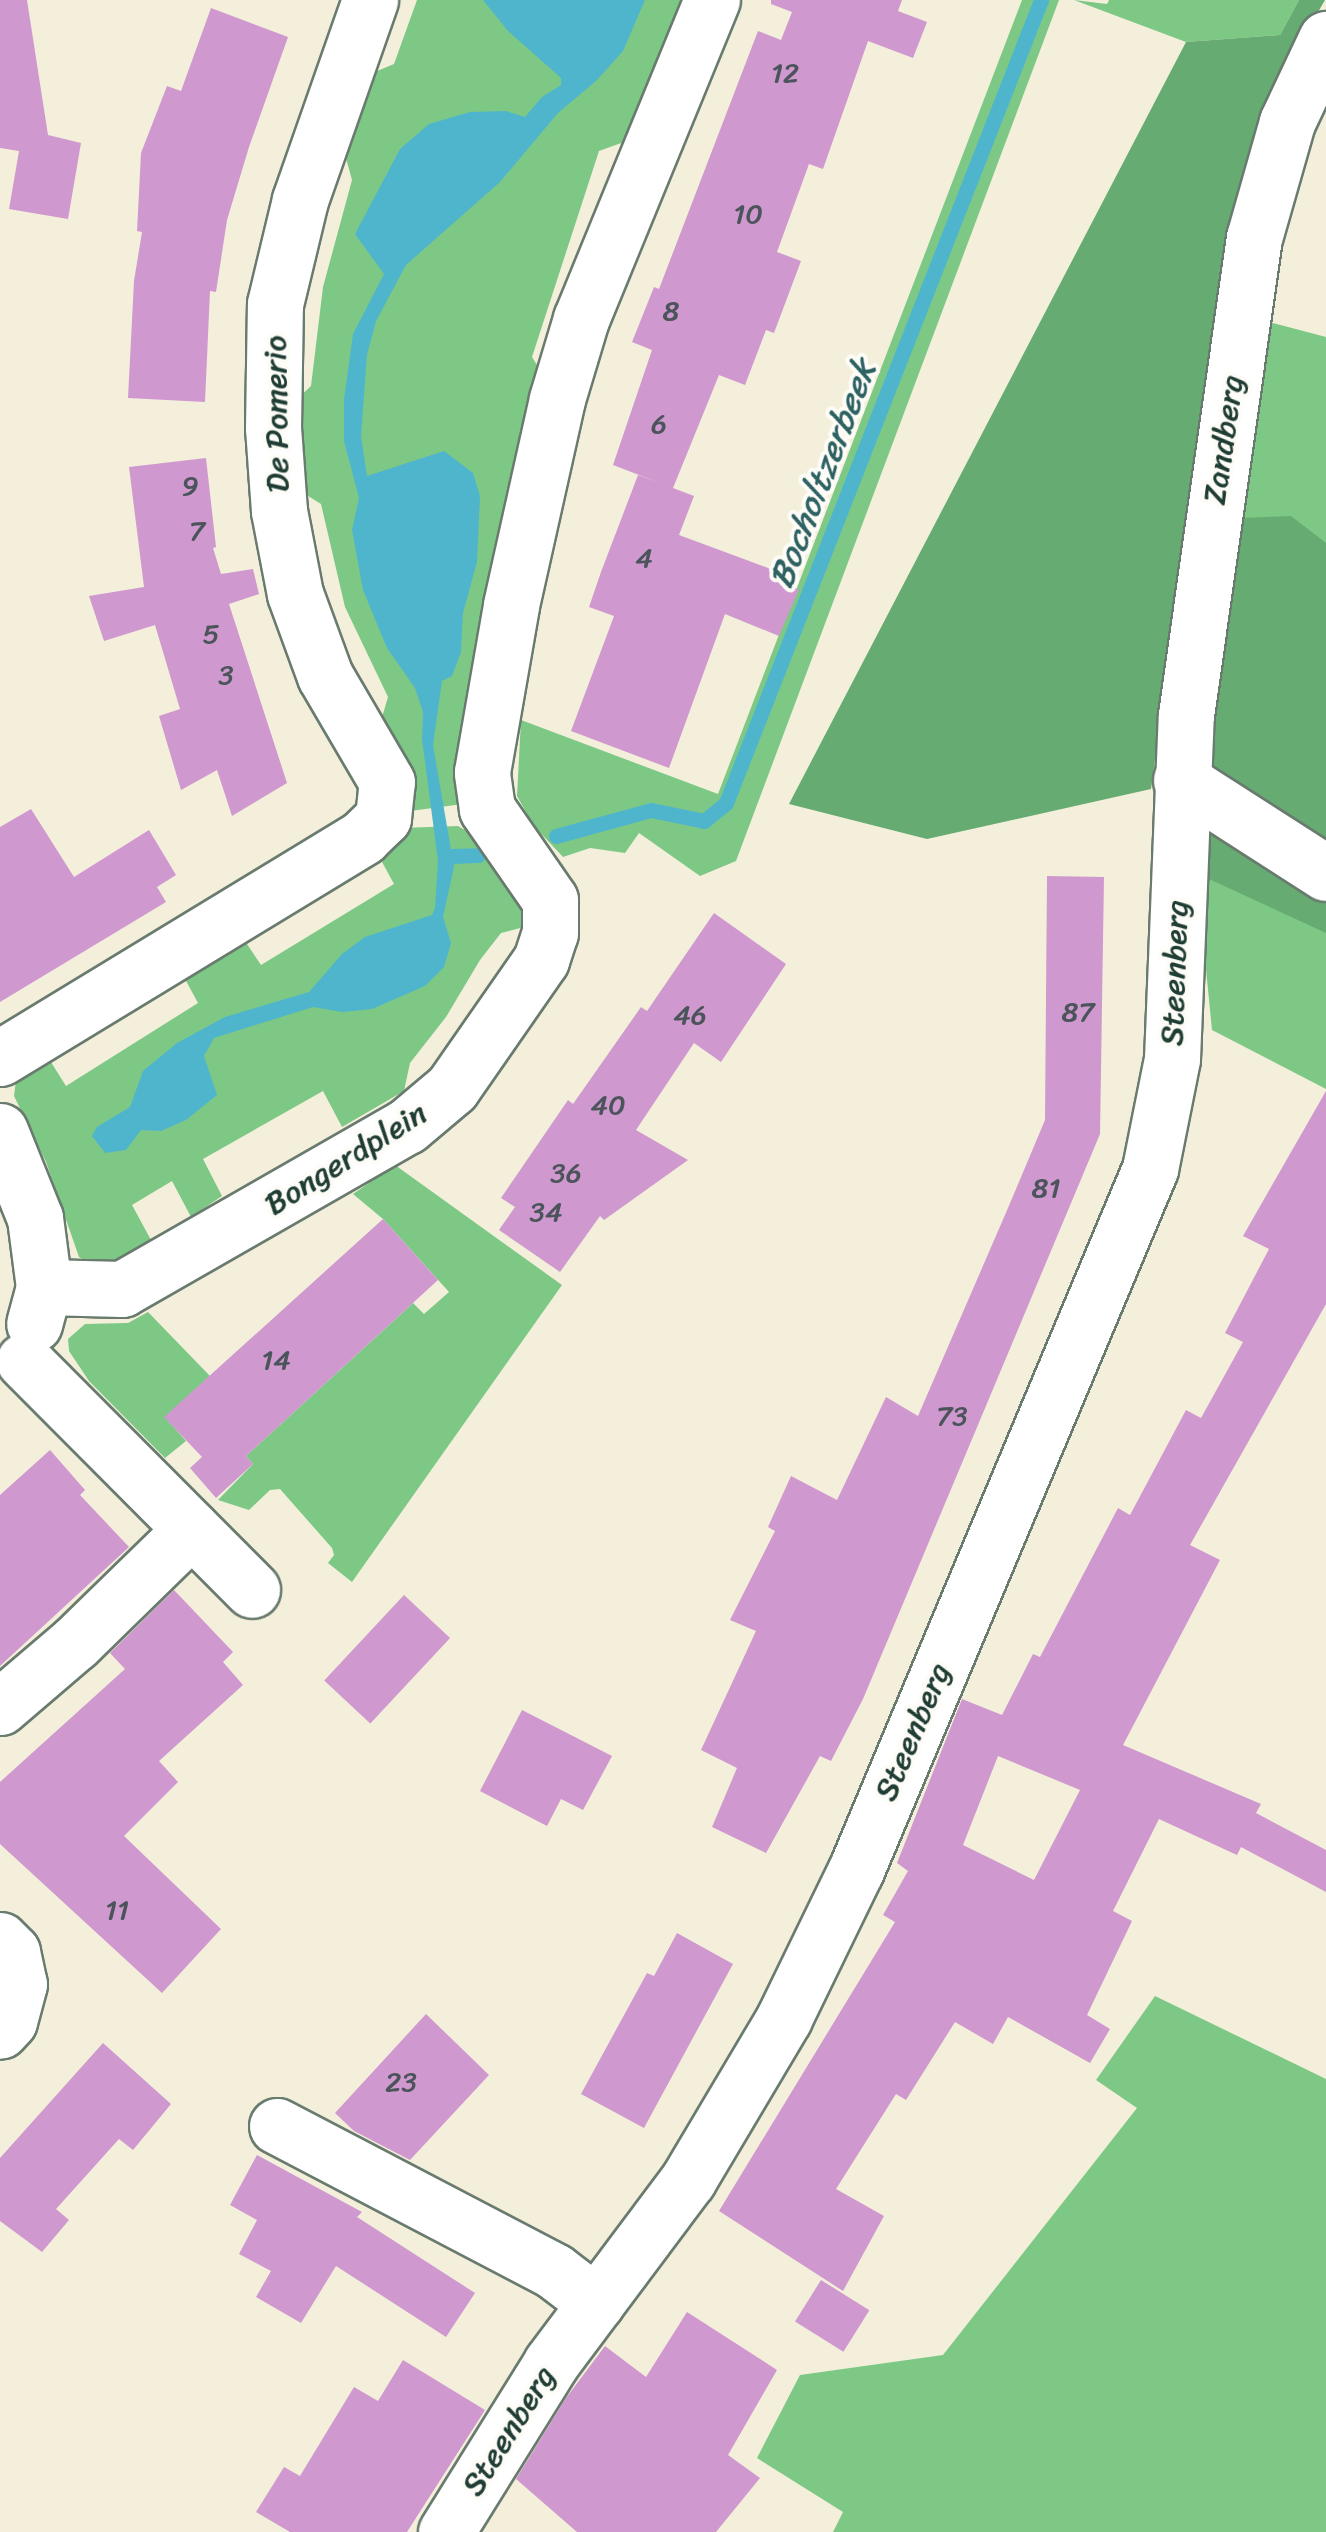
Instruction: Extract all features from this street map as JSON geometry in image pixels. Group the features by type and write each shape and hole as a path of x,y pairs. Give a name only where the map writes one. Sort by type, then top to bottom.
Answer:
{"street":[{"name":"De Pomerio","path":"0,1058 364,837 383,818 387,782 325,676 295,594 279,511 273,428 275,304 300,200 370,0"},
{"name":"Bongerdplein","path":"44,1287 112,1291 146,1278 407,1126 452,1088 540,960 550,934 550,900 487,810 482,772 511,606 565,372 616,230 712,0"},
{"name":"Zandberg","path":"1179,854 1181,780 1254,238 1287,122 1326,39"},
{"path":"1181,780 1326,874"},
{"name":"Steenberg","path":"452,2530 530,2394 688,2180 800,1987 856,1870 1140,1194 1164,1116 1172,1060 1179,854"},
{"path":"0,1131 35,1218 44,1287 12,1376 192,1529 252,1590"},
{"path":"0,1707 75,1643 192,1529"},
{"path":"277,2126 554,2271 596,2303"}],"green space":[{"path":"417,0 682,0 624,142 599,151 532,357 545,378 463,804 410,811 415,788 407,763 380,724 388,697 345,607 321,504 300,491 294,402 311,386 323,287 352,180 344,151 370,74 394,64"},
{"path":"1022,0 1059,0 736,861 700,876 639,833 625,853 590,848 563,857 534,826 517,796 521,720 718,794"},
{"path":"1074,0 1107,4 1109,0 1299,0 1280,35 1186,42"},
{"path":"1299,0 1325,0 1284,71 1189,508 1151,789 927,839 789,804 1186,42 1280,35"},
{"path":"1269,322 1326,337 1326,1089 1212,1030 1202,929 1212,749"},
{"path":"1291,516 1326,543 1326,933 1209,879 1212,749 1240,518"},
{"path":"458,826 475,836 491,866 520,896 524,927 501,933 480,960 446,1017 410,1063 404,1091 342,1127 323,1091 203,1159 222,1196 191,1217 172,1181 132,1205 151,1240 109,1263 89,1263 79,1257 46,1162 14,1096 17,1072 44,1051 66,1086 198,1003 179,968 239,932 261,965 394,884 375,849 400,828"},
{"path":"395,1165 562,1285 352,1582 328,1563 334,1555 332,1548 280,1489 270,1490 249,1510 218,1500 253,1464 246,1456 413,1303 424,1314 449,1292 383,1219 353,1194"},
{"path":"148,1312 210,1376 165,1417 186,1441 165,1458 89,1381 69,1351 68,1339 85,1324 128,1323"},
{"path":"1155,1996 1326,2079 1326,2532 833,2532 843,2512 757,2458 800,2375 943,2355 1137,2108 1096,2080"}],"water":[{"path":"483,0 645,0 623,51 596,81 558,113 500,182 406,265 376,321 367,355 361,436 367,476 444,451 473,473 480,496 477,562 463,613 461,652 452,676 442,681 433,745 454,867 443,917 451,943 444,967 425,986 372,1009 342,1012 313,1007 214,1038 204,1056 217,1095 186,1120 161,1131 141,1130 126,1150 105,1153 92,1136 97,1127 130,1107 143,1071 177,1043 225,1017 309,992 342,954 365,937 432,915 435,908 438,861 422,739 423,712 415,688 387,648 363,590 352,530 359,498 344,441 344,399 353,334 384,274 355,234 400,149 429,124 470,112 506,111 525,117 542,97 561,85 561,78 508,31"}],"building":[{"path":"0,0 27,0 48,135 81,143 68,219 9,209 19,151 0,148"},
{"path":"771,0 902,0 898,11 927,22 913,58 868,41 823,169 809,164 777,252 801,261 774,333 766,330 745,385 719,375 673,488 694,496 679,535 795,578 792,587 799,589 779,636 725,614 669,768 571,731 614,616 589,607 601,572 638,475 660,483 613,465 652,350 632,342 654,287 659,289 758,31 781,40 792,12 771,4"},
{"path":"211,8 288,37 227,220 216,292 210,291 205,402 128,398 134,281 142,232 137,231 141,153 167,86 181,91"},
{"path":"206,458 216,547 213,548 221,574 253,569 259,594 229,604 287,783 232,816 217,770 181,790 159,716 180,709 155,625 104,641 89,596 144,587 129,467"},
{"path":"31,809 74,877 149,830 176,875 157,887 166,902 0,1002 0,827"},
{"path":"1047,876 1104,877 1100,1134 863,1699 831,1761 820,1756 766,1853 712,1827 737,1768 701,1750 756,1631 730,1620 775,1531 768,1527 791,1476 837,1500 886,1397 918,1416 1008,1208 1045,1120"},
{"path":"714,913 786,964 721,1062 694,1043 636,1130 688,1160 604,1220 600,1216 560,1272 499,1230 515,1207 501,1198 568,1100 573,1104 641,1007 647,1011"},
{"path":"1326,1091 1326,1304 1190,1545 1220,1560 1123,1745 1261,1804 1256,1813 1326,1850 1326,1892 1241,1847 1237,1855 1159,1819 1113,1911 1132,1921 1087,2015 1110,2029 1090,2063 1008,2017 993,2044 955,2022 906,2100 896,2094 836,2189 884,2216 843,2291 719,2211 895,1922 883,1915 908,1871 897,1863 962,1699 1002,1715 1033,1654 1040,1657 1118,1508 1130,1515 1186,1410 1201,1418 1243,1342 1225,1333 1269,1249 1243,1236","holes":["998,1756 1080,1790 1034,1880 963,1845"]},
{"path":"383,1219 438,1280 246,1456 253,1464 216,1498 190,1468 202,1457 164,1417"},
{"path":"50,1450 85,1490 80,1495 129,1547 0,1666 0,1495"},
{"path":"174,1590 233,1652 223,1662 243,1685 159,1761 178,1782 124,1836 221,1929 162,1993 0,1844 0,1782 125,1669 110,1653"},
{"path":"404,1595 450,1638 370,1724 324,1681"},
{"path":"522,1710 612,1756 583,1810 561,1799 547,1826 480,1791"},
{"path":"677,1933 733,1964 644,2128 581,2094 647,1973 654,1976"},
{"path":"426,2014 489,2075 410,2160 354,2131 335,2113"},
{"path":"103,2043 171,2104 133,2150 119,2139 56,2209 69,2220 42,2252 0,2221 0,2158"},
{"path":"257,2155 362,2212 357,2217 475,2293 446,2337 336,2266 301,2323 256,2297 271,2271 239,2254 257,2220 230,2205"},
{"path":"821,2280 869,2310 843,2352 795,2322"},
{"path":"687,2312 777,2370 728,2455 760,2478 716,2532 577,2532 516,2479 566,2398 605,2346 646,2377"},
{"path":"403,2360 485,2410 407,2532 290,2532 256,2512 284,2467 300,2476 354,2387 378,2401"}],"waterway":[{"name":"Bocholtzerbeek","path":"556,836 651,810 704,821 726,803 1041,0"},
{"name":"Bocholtzerbeek","path":"453,856 478,855"}]}
